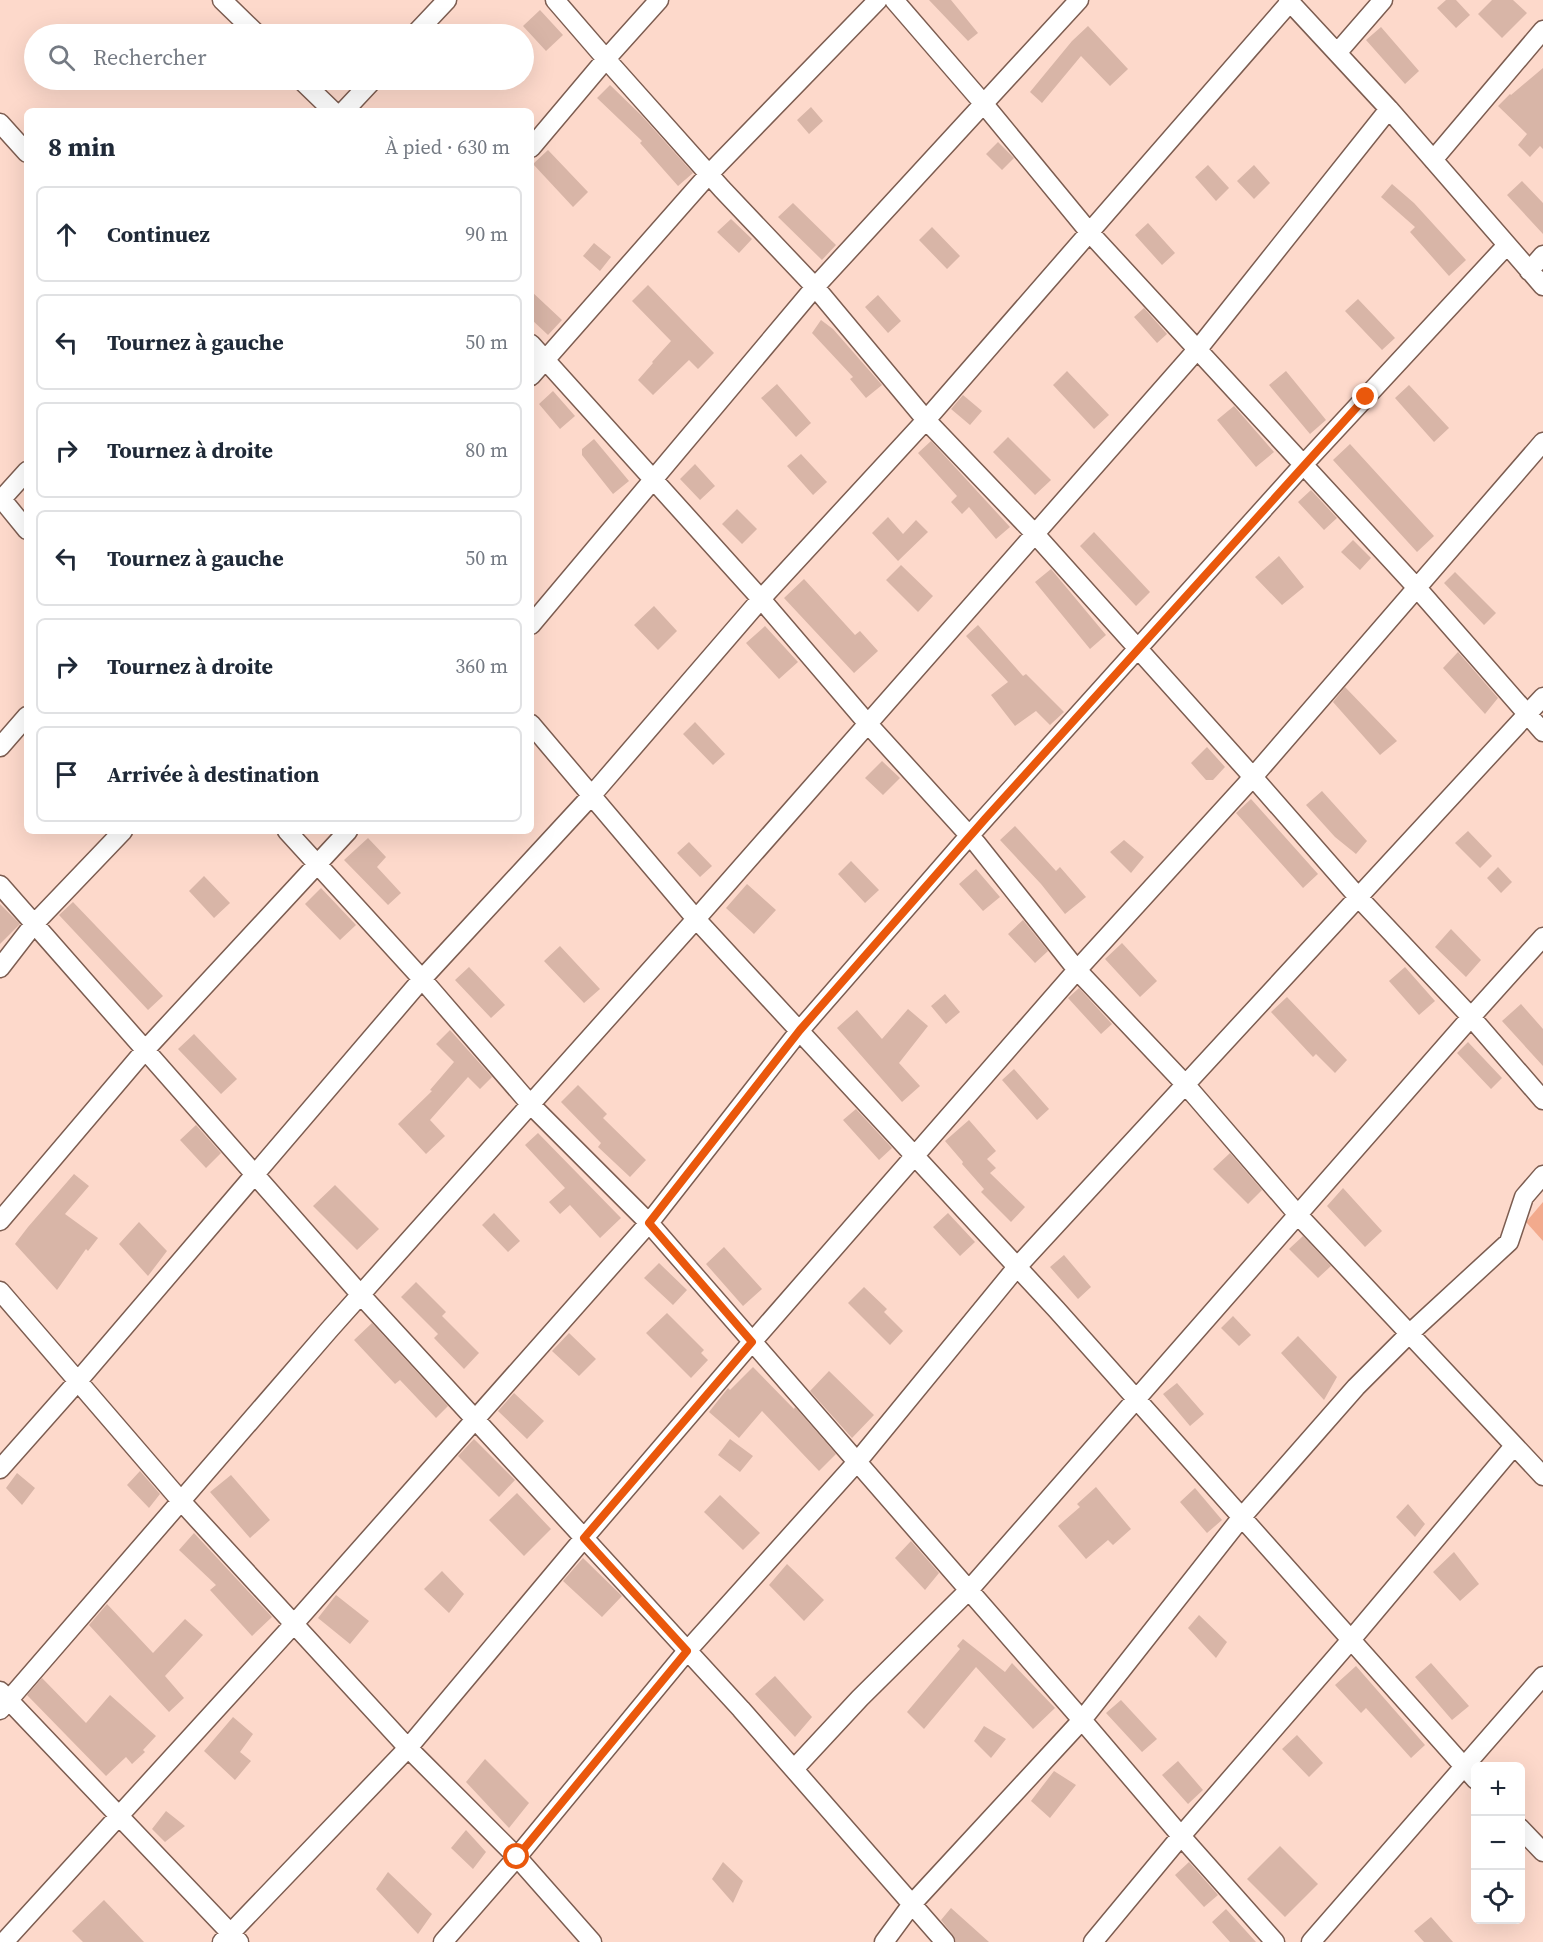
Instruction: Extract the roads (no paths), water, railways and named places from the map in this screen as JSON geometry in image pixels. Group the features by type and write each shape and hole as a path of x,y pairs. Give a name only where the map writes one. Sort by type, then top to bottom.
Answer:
{"street":[{"path":"222,0 247,24"},
{"path":"424,24 447,0"},
{"path":"555,0 709,174 815,288 926,420 1035,534 1358,897 1470,1017 1543,1100"},
{"path":"534,144 659,0"},
{"path":"534,373 709,174 878,0"},
{"path":"894,0 1090,232 1417,588 1543,732"},
{"path":"534,621 815,288 1078,0"},
{"path":"1337,53 1383,0"},
{"path":"0,1469 422,979 591,795 761,599 926,420 1289,1 1389,109 1543,286"},
{"path":"1432,160 1543,30"},
{"path":"311,90 330,108"},
{"path":"347,108 364,90"},
{"path":"1389,109 1197,350 3,1700 121,1815 230,1939 408,1748 752,1342 1077,970 1253,777 1543,442"},
{"path":"0,123 24,150"},
{"path":"4,1942 293,1625 649,1223 800,1030 969,836 1303,465 1507,245"},
{"path":"1530,271 1543,255"},
{"path":"534,347 761,599 868,724 969,836 1077,970 1185,1084 1298,1215 1543,1476"},
{"path":"24,474 1,499 24,526"},
{"path":"443,1942 517,1857 687,1651 857,1462 1017,1267 1543,697"},
{"path":"0,747 24,719"},
{"path":"534,728 696,919 1017,1267 1469,1773"},
{"path":"0,968 34,924 120,834"},
{"path":"289,834 316,866 422,979 530,1104 649,1223 1082,1720 1180,1836 1275,1942"},
{"path":"0,1221 146,1049 345,834"},
{"path":"0,885 360,1294 794,1768 945,1942"},
{"path":"794,1768 860,1698 969,1590 1470,1017 1543,938"},
{"path":"884,1942 912,1904 1082,1720 1241,1518 1356,1387 1409,1334 1509,1242 1524,1197 1543,1175"},
{"path":"0,1291 181,1501 293,1625 408,1748 517,1857 592,1942"},
{"path":"1093,1942 1180,1836 1350,1641 1514,1446"},
{"path":"1311,1942 1469,1773 1543,1676"},
{"path":"1525,1832 1543,1852"}]}
